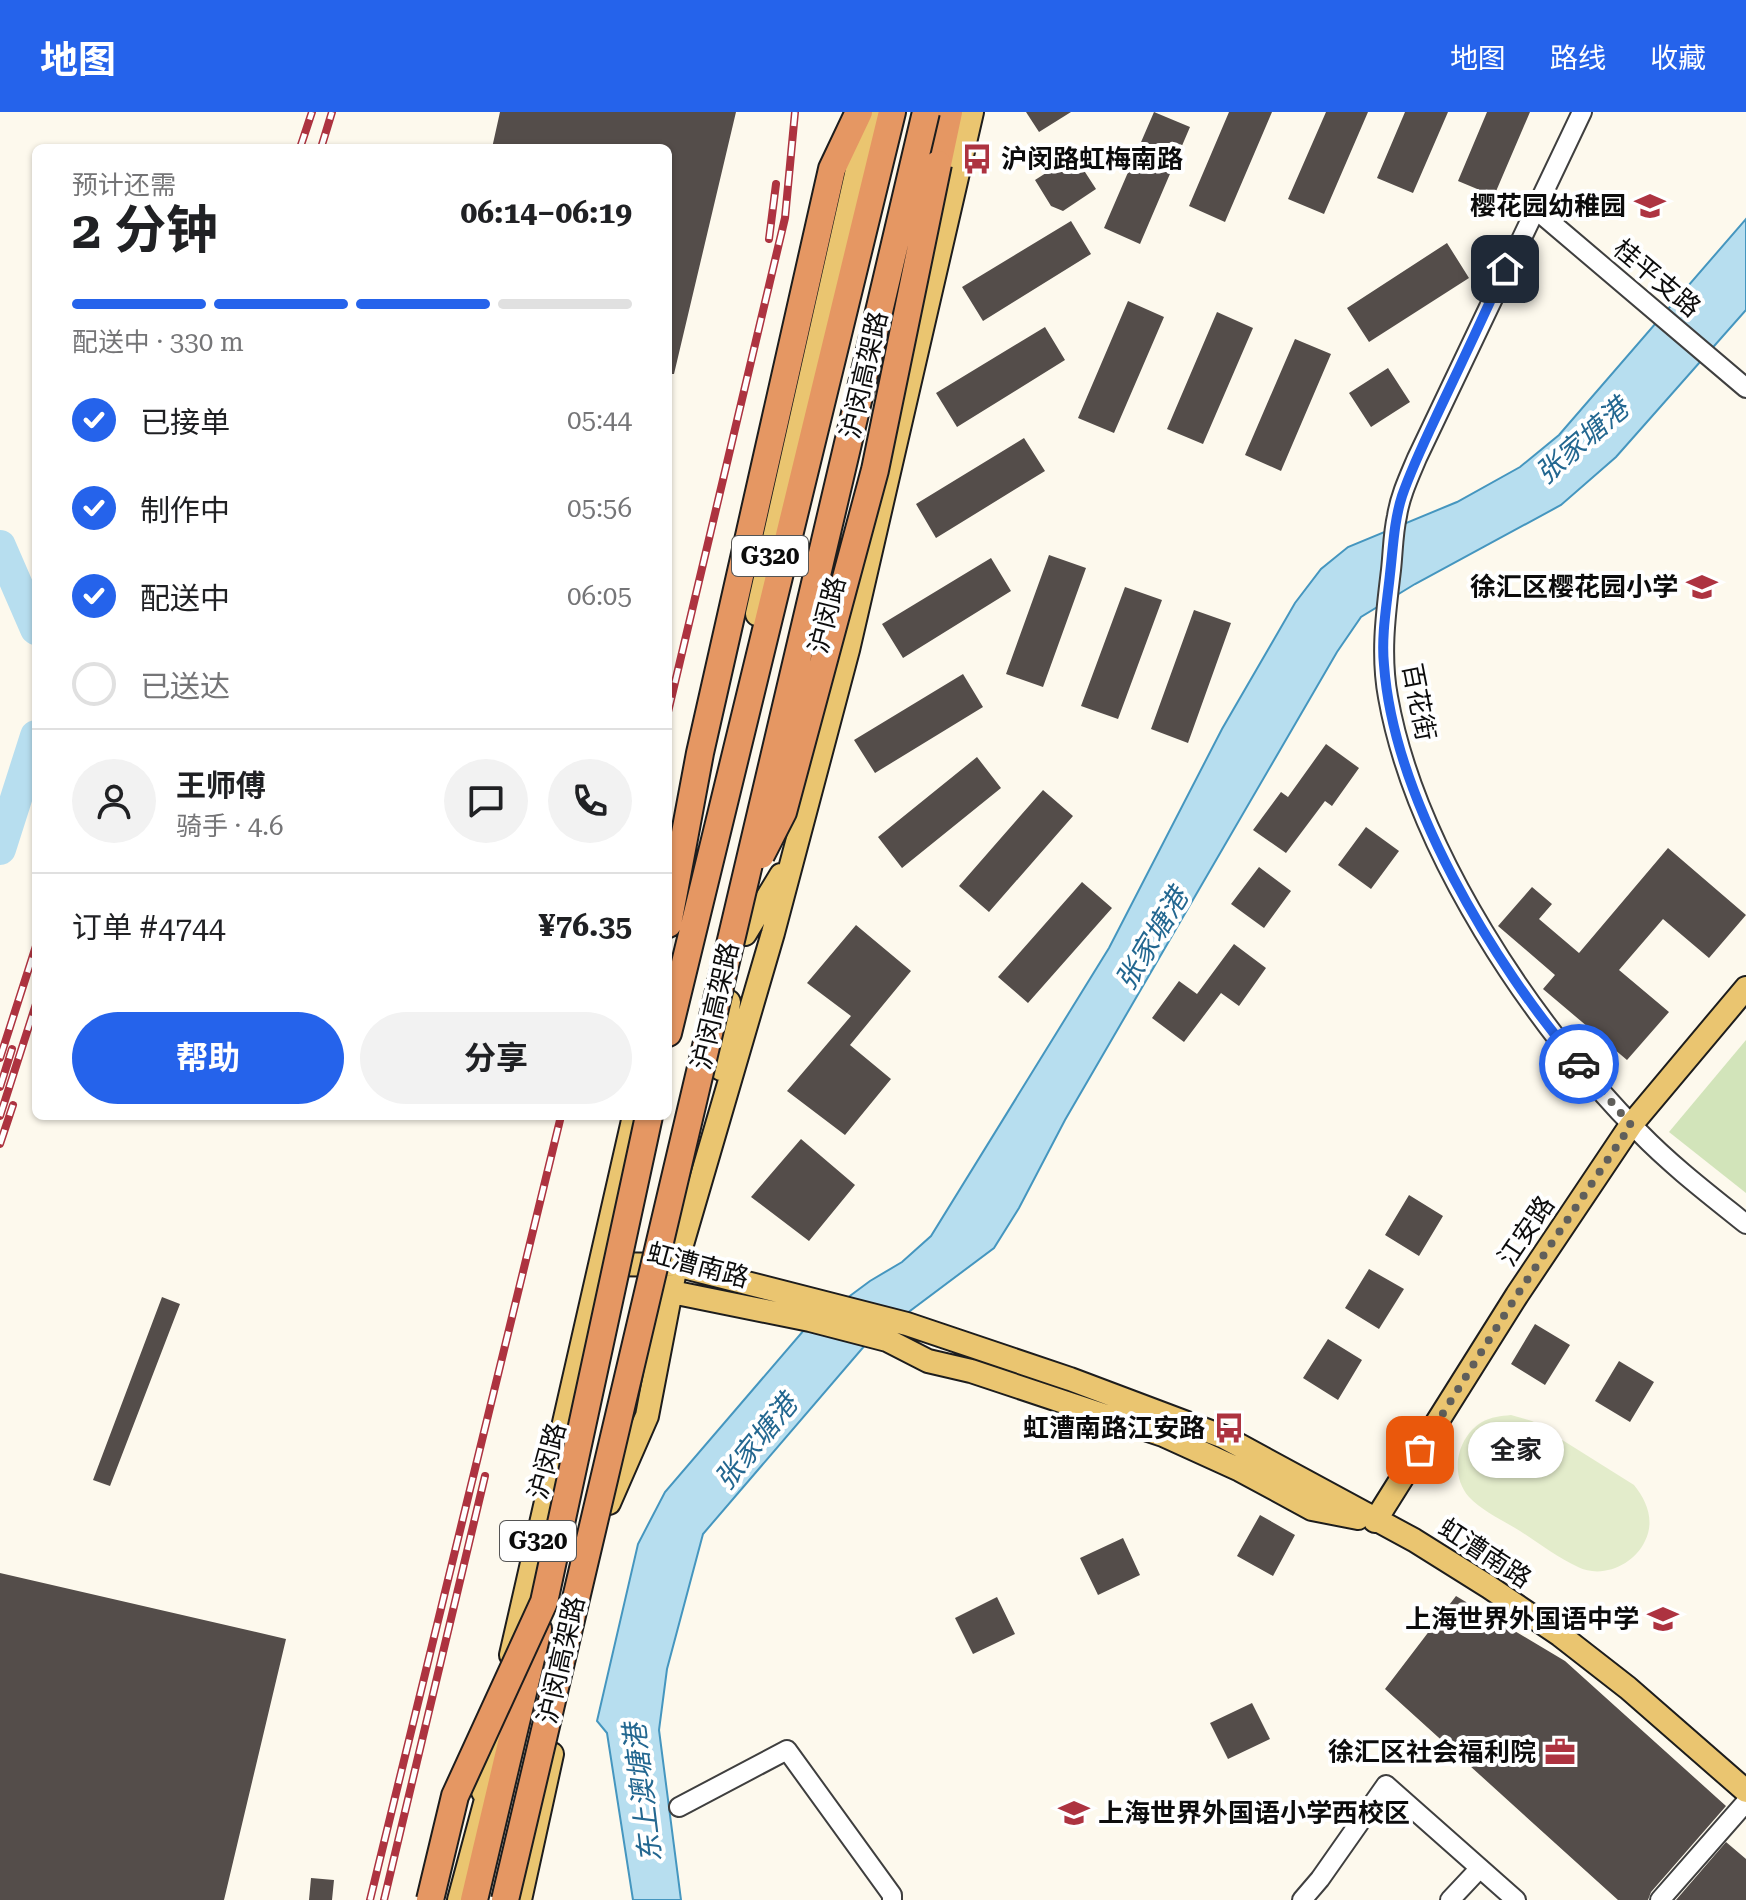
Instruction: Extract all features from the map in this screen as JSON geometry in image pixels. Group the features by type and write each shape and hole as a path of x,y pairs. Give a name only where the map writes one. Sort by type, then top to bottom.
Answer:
{"highway":[{"name":"沪闵高架路","path":"672,1017 892,112"},
{"name":"沪闵高架路","path":"505,1900 742,894 945,113"},
{"path":"742,894 783,812 875,470 929,160 945,113"},
{"path":"672,903 700,753 832,169 868,117"},
{"name":"沪闵高架路","path":"474,1900 544,1602 648,1120"},
{"path":"430,1900 455,1796 544,1602"}],"main road":[{"name":"沪闵路","path":"669,1264 715,1126 773,933 848,650 945,113"},
{"name":"G320","path":"672,977 868,117"},
{"name":"沪闵路","path":"520,1900 609,1503 647,1416 663,1290 929,160"},
{"path":"745,934 794,853"},
{"name":"江安路","path":"1375,1521 1517,1295 1631,1125 1746,988"},
{"name":"沪闵路","path":"715,1126 729,1002"},
{"name":"沪闵路","path":"480,1817 492,1735 633,1120"},
{"name":"沪闵路","path":"459,1900 626,1269 655,1120"},
{"name":"虹漕南路","path":"601,1264 626,1269 669,1264 907,1324 1224,1437 1414,1540 1560,1635 1628,1688 1746,1791"},
{"name":"虹漕南路","path":"626,1269 663,1290 810,1320 887,1340 928,1361 998,1380 1163,1435 1240,1470 1312,1509 1375,1521"},
{"path":"421,1900 455,1796"}],"street":[{"name":"百花街","path":"1582,112 1417,458 1397,516 1383,662 1396,735 1411,780 1455,879 1521,990 1564,1047 1631,1125 1746,1224"},
{"name":"桂平支路","path":"1534,208 1746,388"},
{"path":"679,1807 787,1750 892,1895 892,1900"},
{"path":"1302,1900 1386,1785 1516,1900"},
{"path":"1660,1900 1746,1802"},
{"path":"1450,1900 1480,1868"}],"green space":[{"path":"1746,1040 1746,1193 1669,1132"},
{"path":"1511,1415 1532,1421 1634,1485 1646,1504 1649,1526 1645,1541 1633,1557 1607,1570 1578,1567 1469,1497 1459,1478 1462,1446 1473,1429 1482,1422"}],"water":[{"path":"1746,219 1746,310 1616,457 1561,505 1415,584 1361,617 1337,652 994,1248 866,1344 703,1534 667,1669 659,1730 681,1900 633,1900 607,1733 597,1721 638,1544 665,1492 804,1330 870,1281 902,1262 931,1236 1109,948 1222,729 1295,603 1321,569 1348,547 1457,502 1520,467 1559,435"}],"building":[{"path":"500,112 736,112 674,374 672,144 493,144"},
{"path":"1026,112 1071,112 1039,132"},
{"path":"1154,112 1190,127 1140,244 1104,228"},
{"path":"1229,112 1272,112 1225,222 1189,206"},
{"path":"1326,112 1368,112 1324,214 1288,199"},
{"path":"1405,112 1448,112 1413,193 1377,178"},
{"path":"1487,112 1530,112 1494,196 1458,181"},
{"path":"1074,155 1096,189 1063,211 1051,206 1035,180"},
{"path":"1071,221 1091,254 983,321 962,287"},
{"path":"1447,243 1469,278 1369,342 1347,308"},
{"path":"1128,301 1164,317 1114,433 1078,418"},
{"path":"1217,312 1253,328 1203,444 1167,429"},
{"path":"1045,327 1065,360 957,427 936,393"},
{"path":"1295,339 1331,354 1281,471 1245,455"},
{"path":"1388,368 1410,402 1371,427 1349,393"},
{"path":"1024,438 1045,471 936,538 916,504"},
{"path":"1049,555 1086,568 1043,687 1006,674"},
{"path":"991,558 1011,591 903,658 882,624"},
{"path":"1125,587 1162,600 1118,719 1081,706"},
{"path":"1194,610 1231,623 1188,743 1151,729"},
{"path":"963,674 983,707 875,773 854,740"},
{"path":"1326,744 1359,768 1332,806 1325,801 1286,853 1253,830 1281,792 1288,797"},
{"path":"977,757 1001,788 902,868 878,837"},
{"path":"1043,790 1073,816 989,912 959,886"},
{"path":"1366,827 1399,851 1371,889 1338,865"},
{"path":"1668,848 1746,915 1709,958 1663,919 1619,970 1669,1012 1627,1060 1543,989 1555,975 1498,926 1532,887 1552,904 1539,919 1579,953"},
{"path":"1259,867 1291,891 1264,928 1231,904"},
{"path":"1082,882 1112,908 1028,1003 998,977"},
{"path":"856,925 911,971 850,1045 891,1079 845,1135 787,1091 851,1016 807,983"},
{"path":"1234,944 1266,968 1239,1006 1221,993 1184,1042 1152,1018 1179,981 1197,994"},
{"path":"801,1139 855,1185 809,1241 751,1197"},
{"path":"1409,1195 1443,1216 1419,1256 1385,1235"},
{"path":"1369,1269 1404,1289 1379,1329 1345,1308"},
{"path":"162,1297 180,1304 110,1486 93,1480"},
{"path":"1535,1324 1570,1345 1545,1385 1511,1364"},
{"path":"1328,1339 1362,1360 1338,1400 1303,1378"},
{"path":"1619,1361 1654,1382 1630,1422 1595,1401"},
{"path":"1260,1515 1295,1535 1273,1576 1237,1556"},
{"path":"1123,1538 1140,1575 1098,1595 1080,1558"},
{"path":"0,1573 286,1639 224,1900 0,1900"},
{"name":"徐汇区社会福利院","path":"1456,1596 1565,1661 1726,1806 1651,1892 1648,1900 1618,1900 1385,1689"},
{"path":"997,1597 1015,1634 973,1654 955,1618"},
{"path":"1252,1703 1270,1739 1228,1759 1210,1723"},
{"path":"1726,1842 1746,1859 1746,1900 1676,1900"},
{"path":"311,1878 334,1880 332,1900 309,1900"}],"waterway":[{"path":"0,546 32,620"},
{"path":"0,849 32,749"}],"railway":[{"path":"301,144 312,112"},
{"path":"322,144 332,112"},
{"path":"672,695 785,218 795,112"},
{"path":"769,239 776,184"},
{"path":"0,1058 32,958"},
{"path":"0,1116 32,1016"},
{"path":"0,1087 12,1049"},
{"path":"0,1144 13,1105"},
{"path":"370,1900 560,1120"},
{"path":"384,1900 485,1476"}],"way so far":[{"path":"1420,1450 1517,1295 1631,1125 1579,1064"}],"place":[{"name":"沪闵路虹梅南路","path":"977,159"},
{"name":"樱花园幼稚园","path":"1650,206"},
{"name":"徐汇区樱花园小学","path":"1702,587"},
{"name":"虹漕南路江安路","path":"1229,1428"},
{"name":"全家","path":"1420,1450"},
{"name":"上海世界外国语中学","path":"1663,1619"},
{"name":"徐汇区社会福利院","path":"1560,1752"},
{"name":"上海世界外国语小学西校区","path":"1074,1813"}],"route":[{"path":"1505,269 1402,495 1384,628 1383,662 1396,735 1428,822 1455,879 1521,990 1579,1064"}],"water label":[{"name":"张家塘港","path":"1582,441"},
{"name":"张家塘港","path":"1152,939"},
{"name":"张家塘港","path":"756,1442"},
{"name":"东上澳塘港","path":"643,1793"}]}
